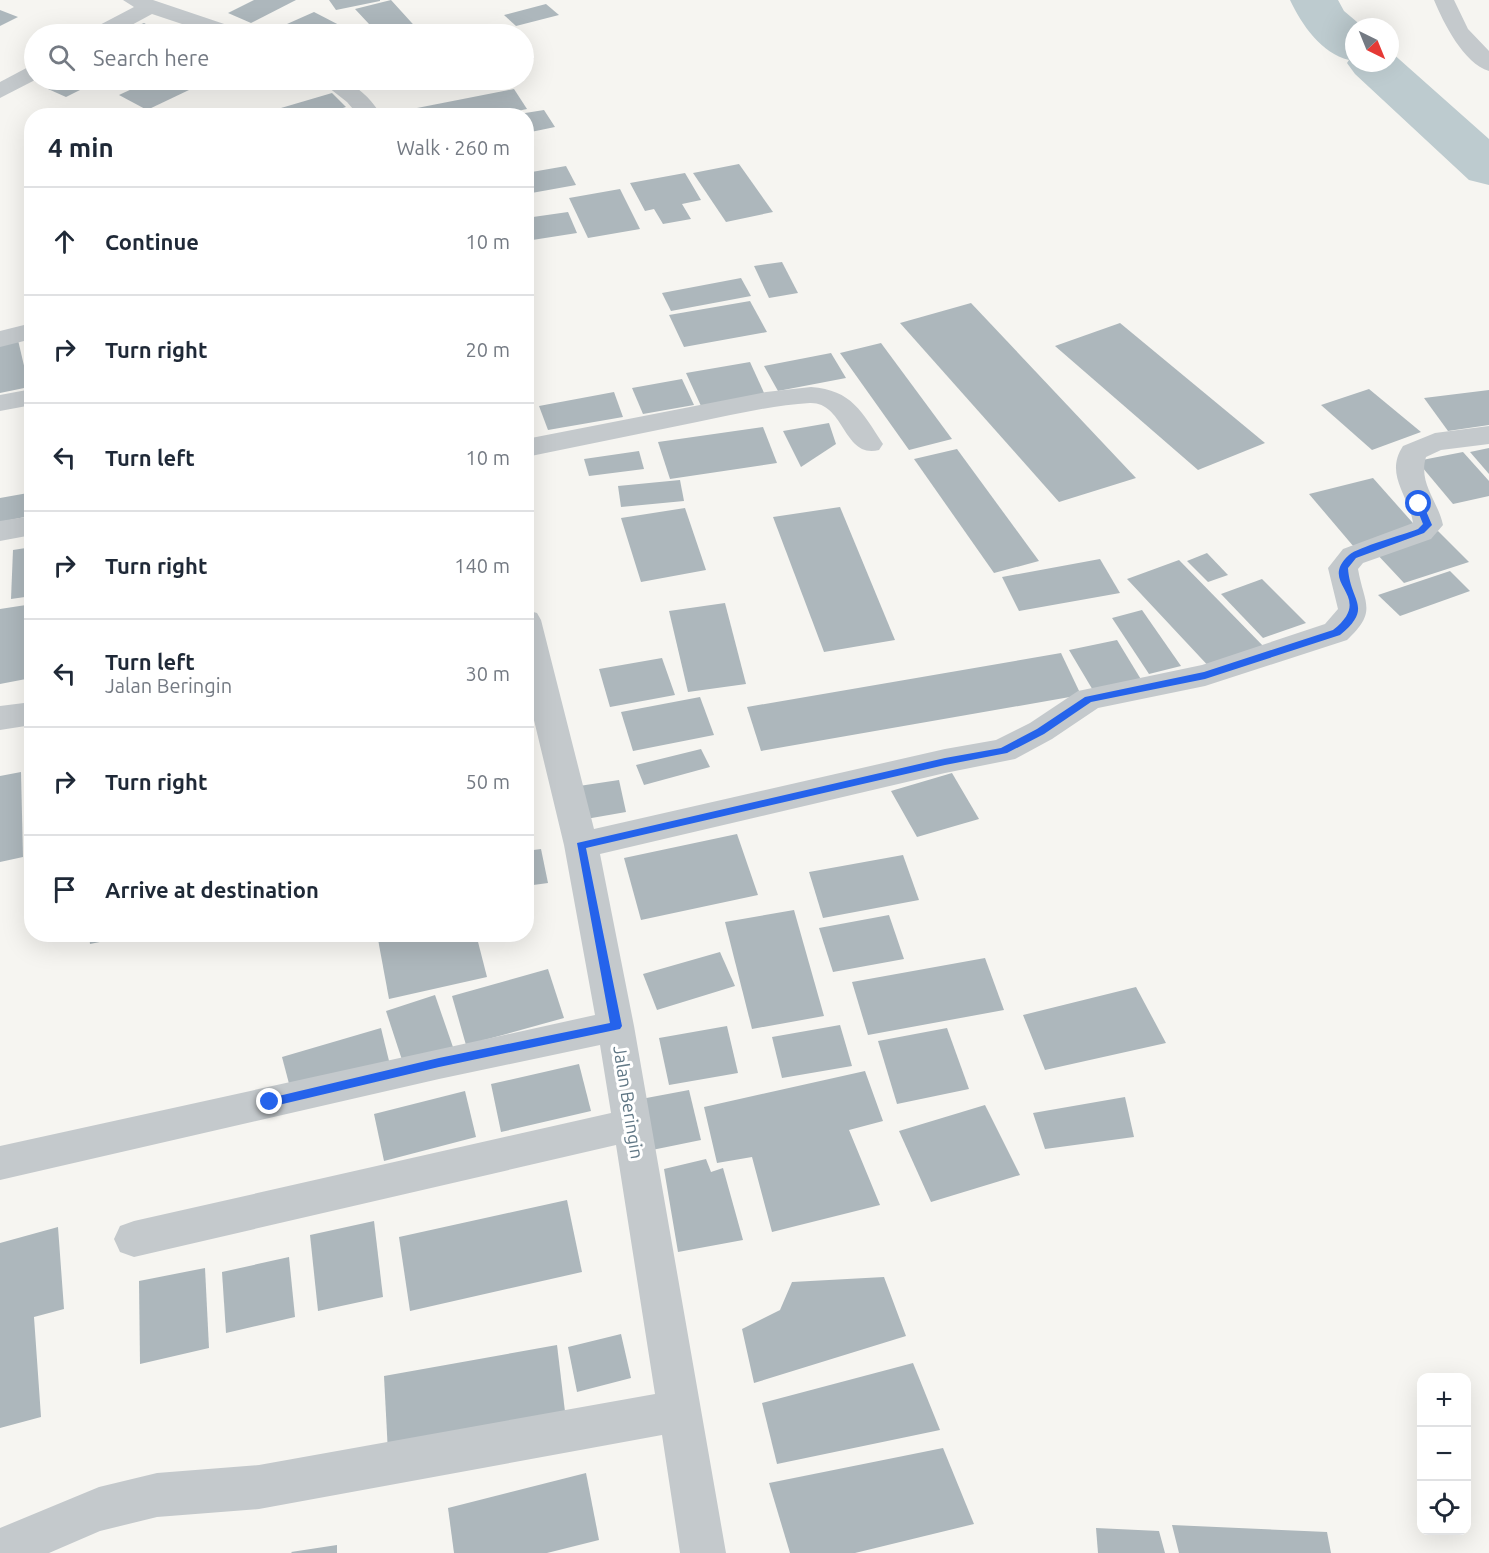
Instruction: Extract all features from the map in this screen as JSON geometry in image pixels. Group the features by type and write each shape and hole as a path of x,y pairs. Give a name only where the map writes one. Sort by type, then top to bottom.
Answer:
{"street":[{"path":"1444,0 1458,31 1489,64"},
{"path":"114,24 142,3 202,24"},
{"path":"0,91 24,77"},
{"path":"345,90 355,97 364,108"},
{"path":"0,339 24,333"},
{"path":"534,445 766,400 811,395 826,396 838,402 869,444"},
{"path":"0,404 24,399"},
{"path":"580,845 945,761 1004,751 1041,731 1089,699 1205,675 1336,632 1351,621 1355,611 1353,599 1344,583 1343,568 1353,556 1421,531 1428,525 1426,513 1410,481 1410,459 1413,452 1420,446 1435,442 1489,435"},
{"path":"0,531 24,526"},
{"name":"Jalan Beringin","path":"534,657 580,845 616,1026 703,1553"},
{"path":"0,718 24,714"},
{"path":"0,1163 439,1063 616,1026"},
{"path":"134,1239 632,1125"},
{"path":"0,1551 99,1509 157,1495 259,1487 679,1411"}],"building":[{"path":"254,0 296,0 251,23 228,13"},
{"path":"329,0 380,0 380,1 336,10"},
{"path":"391,0 413,24 369,24 355,9"},
{"path":"546,4 559,15 524,24 514,24 504,15"},
{"path":"0,10 18,17 0,26"},
{"path":"314,12 337,24 287,24"},
{"path":"50,90 80,90 66,97"},
{"path":"130,90 189,90 151,108 143,108 119,95"},
{"path":"515,90 526,108 417,108"},
{"path":"332,93 346,107 343,108 281,108"},
{"path":"544,110 555,127 534,131 534,112"},
{"path":"739,164 773,212 726,222 693,173"},
{"path":"566,166 576,185 534,193 534,172"},
{"path":"685,173 701,200 682,204 691,219 663,224 654,209 645,211 630,183"},
{"path":"620,189 640,229 588,238 569,198"},
{"path":"568,212 577,233 534,240 534,217"},
{"path":"782,262 798,293 769,298 754,266"},
{"path":"741,278 751,296 671,311 662,293"},
{"path":"750,301 767,332 684,347 669,315"},
{"path":"971,303 1136,478 1059,502 900,323"},
{"path":"1120,323 1265,443 1198,470 1055,346"},
{"path":"18,340 24,366 24,388 0,393 0,344"},
{"path":"881,343 952,439 909,450 840,353"},
{"path":"831,353 846,378 778,391 764,366"},
{"path":"750,362 765,395 701,406 686,373"},
{"path":"682,379 694,405 643,414 632,388"},
{"path":"1369,389 1421,432 1372,450 1321,405"},
{"path":"1489,390 1489,425 1448,431 1424,398"},
{"path":"614,392 623,417 548,430 539,406"},
{"path":"829,423 836,444 801,467 783,431"},
{"path":"763,427 777,463 670,479 658,442"},
{"path":"1489,448 1489,474 1470,452"},
{"path":"957,449 1039,561 994,573 914,459"},
{"path":"639,451 644,469 589,476 584,459"},
{"path":"1463,452 1489,481 1489,496 1453,504 1417,461"},
{"path":"1373,478 1420,531 1354,547 1309,494"},
{"path":"680,480 684,501 621,507 618,486"},
{"path":"24,494 24,517 0,522 0,498"},
{"path":"840,507 895,640 824,652 773,517"},
{"path":"685,508 706,570 641,582 621,518"},
{"path":"1438,531 1469,562 1404,583 1374,551"},
{"path":"24,548 24,597 11,599 13,550"},
{"path":"1207,553 1228,575 1208,582 1187,561"},
{"path":"1100,559 1120,593 1019,611 1002,577"},
{"path":"1179,560 1268,651 1214,672 1127,579"},
{"path":"1450,571 1470,591 1400,616 1378,595"},
{"path":"1262,579 1306,623 1263,638 1221,594"},
{"path":"725,603 746,684 688,692 669,611"},
{"path":"24,605 24,679 0,684 0,609"},
{"path":"1142,610 1181,666 1149,674 1112,618"},
{"path":"1117,640 1142,681 1094,692 1069,650"},
{"path":"1061,653 1081,695 761,751 747,707"},
{"path":"662,658 675,695 610,707 599,669"},
{"path":"700,697 714,735 633,751 621,712"},
{"path":"701,749 710,767 644,785 636,765"},
{"path":"21,772 23,857 0,862 0,776"},
{"path":"952,773 979,819 917,837 891,791"},
{"path":"619,780 626,812 586,819 579,786"},
{"path":"737,834 758,895 641,920 624,858"},
{"path":"541,849 548,883 534,885 534,850"},
{"path":"903,855 919,900 823,918 809,872"},
{"path":"794,910 824,1016 752,1029 725,922"},
{"path":"889,915 904,959 833,972 819,928"},
{"path":"378,942 478,942 487,977 389,999"},
{"path":"720,952 735,986 657,1010 643,974"},
{"path":"985,958 1004,1010 868,1035 852,982"},
{"path":"548,969 564,1018 466,1045 452,996"},
{"path":"1136,987 1166,1043 1045,1070 1023,1015"},
{"path":"435,995 454,1050 404,1066 386,1011"},
{"path":"840,1025 852,1066 782,1078 772,1037"},
{"path":"727,1026 738,1073 669,1085 659,1038"},
{"path":"381,1028 390,1065 292,1095 282,1057"},
{"path":"947,1028 969,1089 897,1104 878,1041"},
{"path":"579,1064 591,1111 501,1132 491,1084"},
{"path":"865,1071 883,1121 849,1130 880,1205 772,1232 752,1157 717,1163 704,1107"},
{"path":"689,1090 701,1140 652,1150 641,1099"},
{"path":"465,1091 476,1137 384,1161 374,1114"},
{"path":"1125,1097 1134,1137 1045,1149 1033,1113"},
{"path":"985,1105 1020,1175 931,1202 899,1131"},
{"path":"706,1159 711,1172 723,1168 743,1240 678,1252 664,1169"},
{"path":"567,1200 582,1272 410,1311 399,1237"},
{"path":"374,1221 383,1297 318,1311 310,1235"},
{"path":"58,1227 64,1309 34,1317 41,1417 0,1428 0,1243"},
{"path":"289,1257 295,1317 226,1333 222,1272"},
{"path":"205,1268 209,1348 140,1364 139,1281"},
{"path":"884,1277 906,1336 754,1383 742,1329 780,1310 792,1282"},
{"path":"621,1334 631,1378 577,1392 568,1347"},
{"path":"557,1345 566,1420 388,1453 384,1376"},
{"path":"913,1363 940,1430 777,1464 762,1403"},
{"path":"943,1448 974,1524 855,1553 790,1553 769,1483"},
{"path":"586,1473 599,1540 547,1553 454,1553 448,1508"},
{"path":"1172,1525 1327,1532 1331,1553 1179,1553"},
{"path":"1096,1528 1159,1531 1165,1553 1098,1553"},
{"path":"337,1545 337,1553 291,1552"}],"waterway":[{"path":"1314,0 1324,19 1345,38"},
{"path":"1383,72 1489,168"}],"route":[{"path":"270,1102 439,1063 616,1026 580,845 808,795 945,761 1004,751 1041,731 1066,712 1089,699 1205,675 1269,656 1336,632 1351,621 1355,611 1353,599 1344,583 1343,568 1353,556 1421,531 1428,525 1426,513 1419,504"}]}
